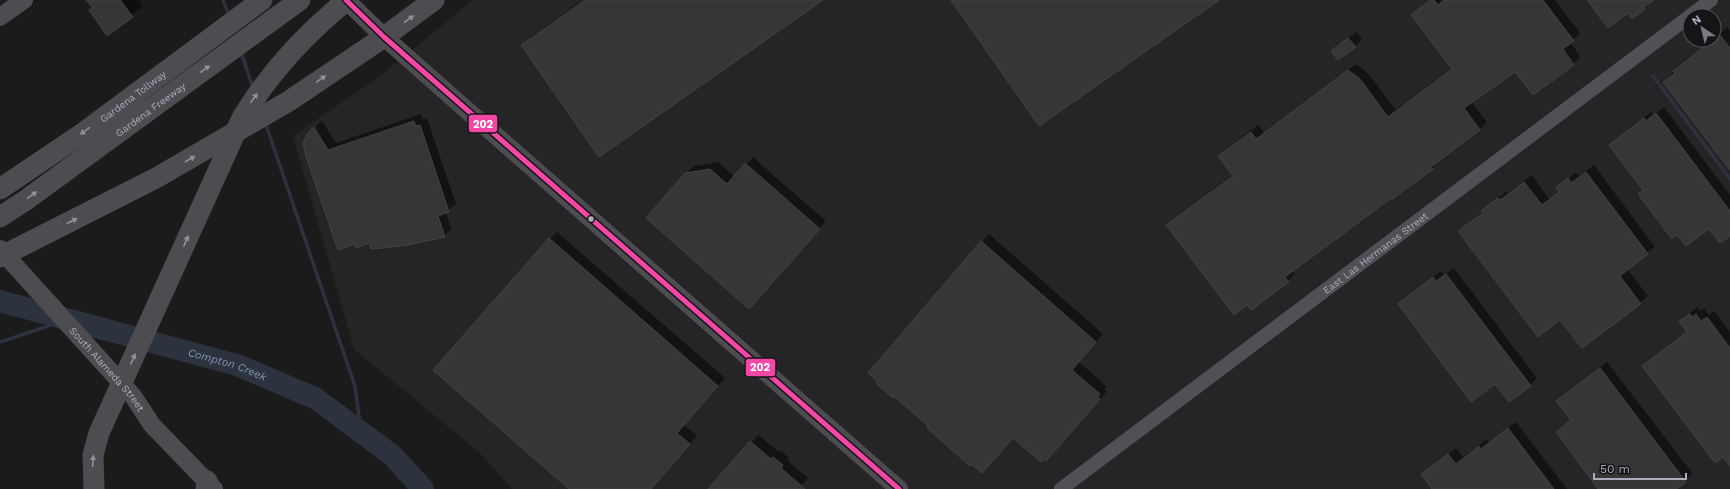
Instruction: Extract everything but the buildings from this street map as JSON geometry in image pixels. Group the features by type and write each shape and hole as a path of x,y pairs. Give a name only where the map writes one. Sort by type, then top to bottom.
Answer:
{"highway":[{"path":"0,173 46,142 241,0"},
{"name":"Gardena Tollway","path":"0,189 83,133 262,0"},
{"name":"Gardena Freeway","path":"0,217 26,200 300,0"},
{"path":"94,489 93,455 99,433 242,118 268,79 293,49 346,0"},
{"path":"0,258 156,178 289,101 384,37 434,0"}],"main road":[{"path":"0,17 24,0"},
{"path":"346,0 384,37 899,489"},
{"name":"South Alameda Street","path":"0,249 133,396 152,425 209,486"}],"street":[{"name":"East Las Hermanas Street","path":"1701,8 1712,0"},
{"name":"East Las Hermanas Street","path":"1061,489 1682,22"}],"shaded area":[{"path":"473,0 1730,0 1730,489 512,489 481,454 354,349 293,136 380,76"}],"waterway":[{"path":"223,0 229,16"},
{"path":"241,52 253,88"},
{"path":"1653,76 1730,179"},
{"path":"265,122 355,386 361,432"},
{"name":"Compton Creek","path":"0,301 237,365 315,398 393,456 423,489"},
{"path":"0,342 60,322"}],"transit line":[{"name":"202","path":"346,0 384,37 899,489"}]}
